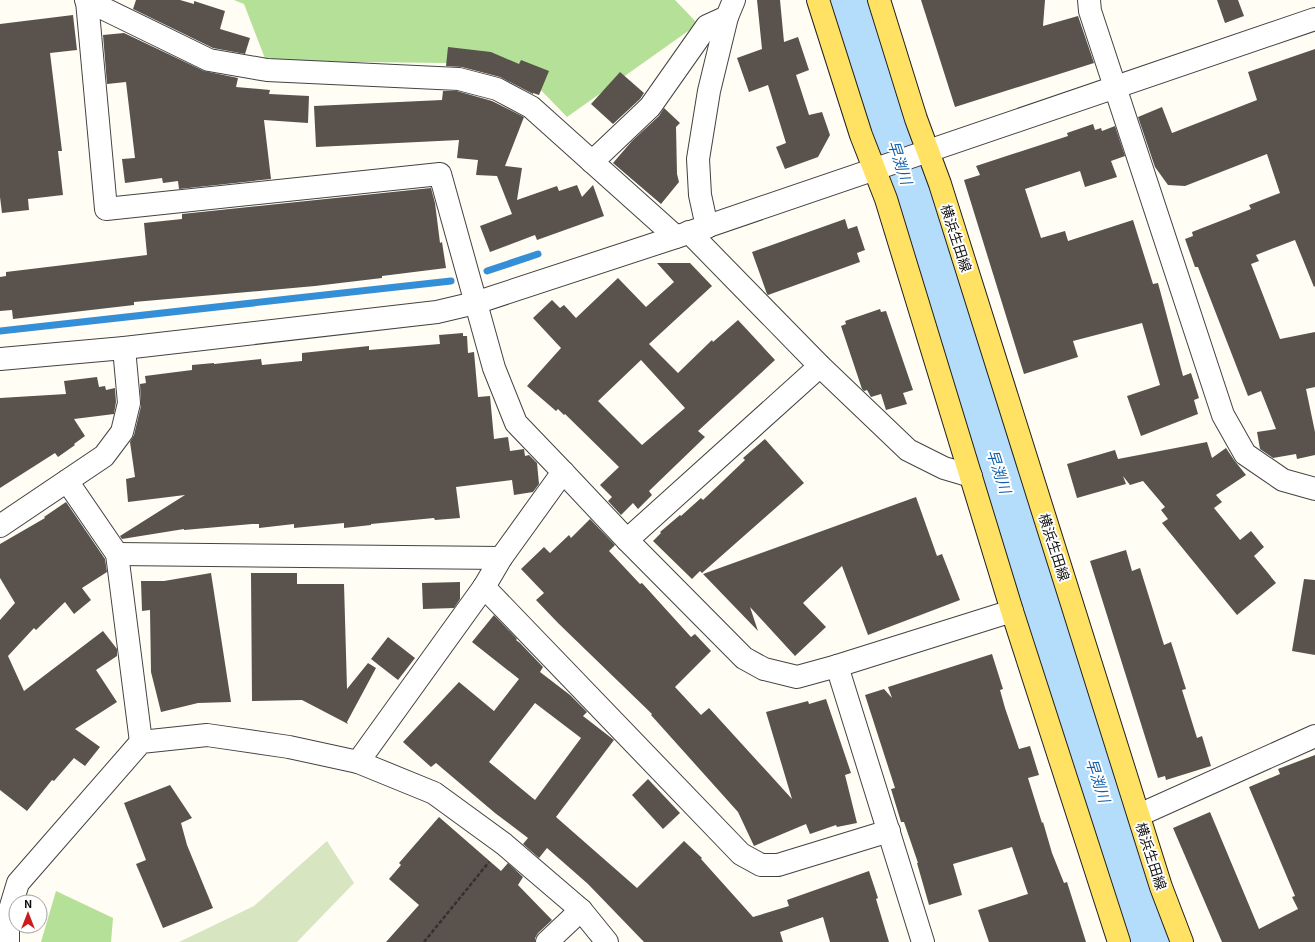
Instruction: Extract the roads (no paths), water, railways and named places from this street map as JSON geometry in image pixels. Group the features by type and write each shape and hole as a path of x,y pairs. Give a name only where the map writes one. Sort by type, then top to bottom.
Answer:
{"main road":[{"path":"818,0 861,135 876,170 886,199 1012,611 1119,942"},
{"name":"横浜生田線","path":"879,0 916,119 940,184 1161,887 1182,942"}],"street":[{"path":"86,0 209,60 266,70 459,79 497,89 531,107 592,162 691,232 820,366 908,450 944,468 971,476"},
{"path":"86,0 106,209 440,174 494,368 516,423 627,540 744,658 764,669 797,677 837,666 1012,611"},
{"path":"1089,0 1090,11 1223,415 1245,454 1283,480 1315,489"},
{"path":"691,232 700,195 698,159 709,91 731,9"},
{"path":"592,162 650,107 707,26 731,9"},
{"path":"0,359 124,348 437,312 475,302 691,232 1315,19"},
{"path":"0,526 104,456 122,432 129,403 124,348"},
{"path":"627,540 820,366"},
{"path":"358,762 484,587 501,558 563,472"},
{"path":"67,481 117,554 141,742"},
{"path":"117,554 501,558"},
{"path":"484,587 741,854 761,865 778,865 889,831"},
{"path":"837,666 924,942"},
{"path":"8,942 8,916 18,882 141,742 206,735 289,747 358,762 434,793 499,850 581,910 607,942"},
{"path":"1139,815 1315,736"},
{"path":"547,942 581,910"}],"waterway":[{"name":"早渕川","path":"849,0 1151,942"},
{"path":"487,271 538,254"},
{"path":"0,331 451,281"}]}
